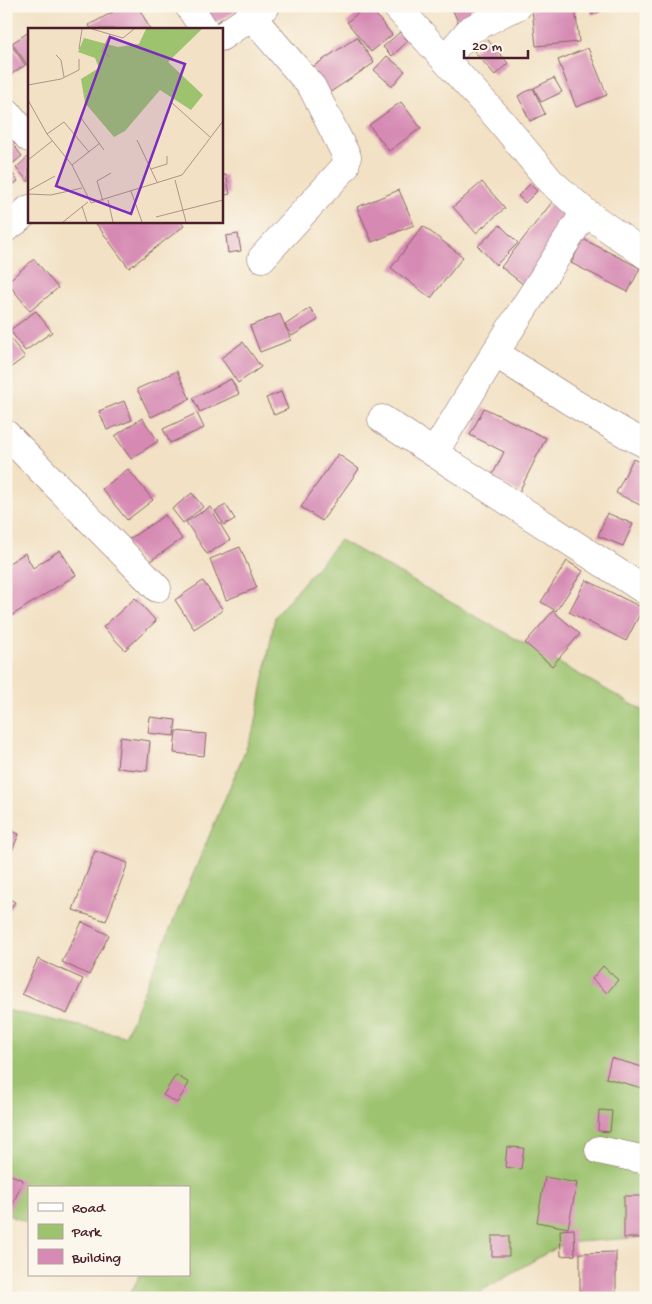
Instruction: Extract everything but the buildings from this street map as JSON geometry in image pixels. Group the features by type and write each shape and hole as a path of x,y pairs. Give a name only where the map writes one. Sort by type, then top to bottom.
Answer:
{"street":[{"path":"189,6 203,28"},
{"path":"396,6 499,119 550,180 585,212 646,255"},
{"path":"445,59 470,30 518,6"},
{"path":"222,36 259,11 312,87 347,157 345,167 262,258"},
{"path":"6,111 28,137"},
{"path":"6,228 28,210"},
{"path":"434,453 585,212"},
{"path":"495,353 570,401 646,444"},
{"path":"382,419 646,591"},
{"path":"6,434 158,588"},
{"path":"599,1150 646,1160"}],"green space":[{"path":"340,540 646,712 646,1237 564,1243 469,1298 128,1298 139,1276 190,1276 190,1186 28,1186 28,1223 6,1214 6,1010 125,1036 255,727 275,616"}]}
